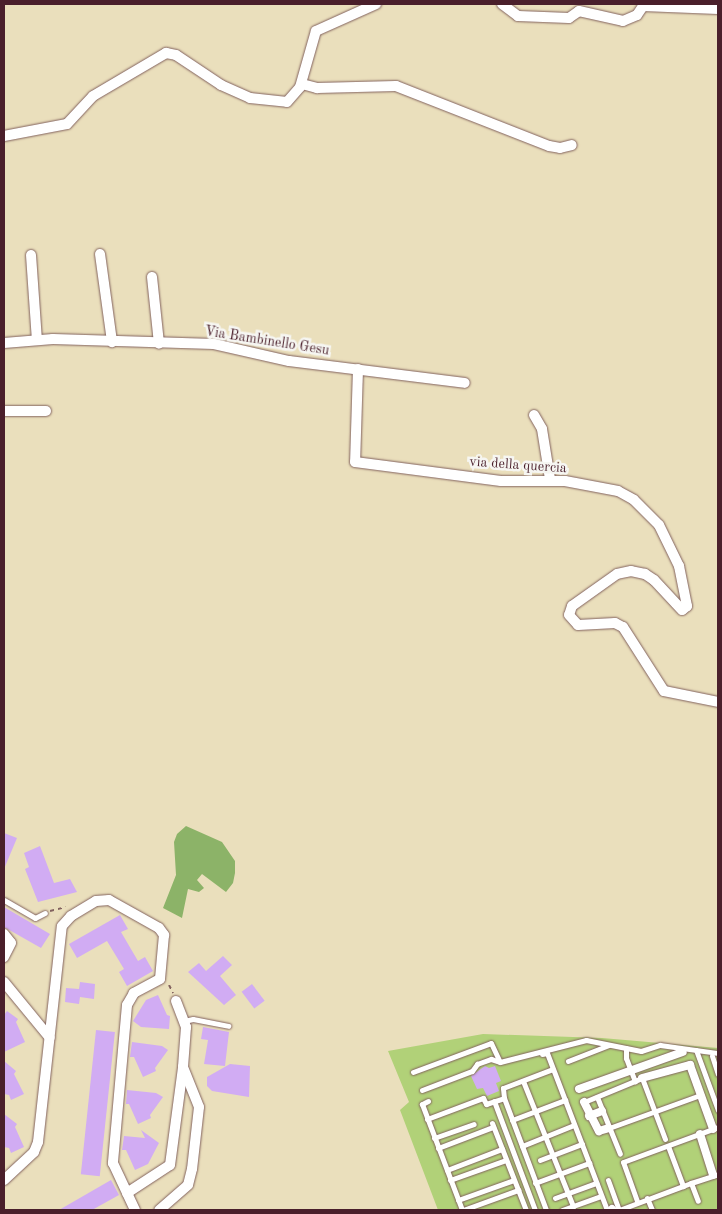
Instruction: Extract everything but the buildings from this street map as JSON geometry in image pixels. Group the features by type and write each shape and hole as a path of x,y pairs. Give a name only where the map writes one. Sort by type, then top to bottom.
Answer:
{"street":[{"path":"4,136 67,124 93,96 166,53 176,55 221,85 272,103 287,102 302,84 316,31 376,4"},
{"path":"502,4 518,16 569,18 579,11 623,20 637,15 643,6 718,9"},
{"path":"302,84 317,88 396,86 549,146 560,148 572,144"},
{"path":"100,254 112,342"},
{"path":"31,255 37,340"},
{"path":"152,277 159,344"},
{"name":"Via Bambinello Gesu","path":"4,343 37,340 214,344 289,360 466,383"},
{"name":"via della quercia","path":"358,369 356,462 501,481 550,480 618,491 634,500 659,524 679,566 687,594 687,606 682,610 645,574 631,571 617,574 572,606 569,615 572,622 615,623 623,627 664,691 718,702"},
{"path":"4,410 46,411"},
{"path":"534,415 542,429 550,480"},
{"path":"4,1180 36,1147 50,1038 60,934 66,920 71,916 96,901 109,900 159,928 164,940 160,979 134,993 127,1005 113,1157 114,1168 127,1193 132,1209"},
{"path":"4,934 10,943 4,957"},
{"path":"4,982 50,1038"},
{"path":"127,1193 170,1165 183,1067 184,1021 176,1001"},
{"path":"579,1089 683,1052"},
{"path":"639,1080 690,1065 700,1096 716,1128"},
{"path":"159,1210 188,1185 192,1169 199,1108 183,1067"},
{"path":"584,1102 589,1116 599,1131 609,1128"},
{"path":"589,1116 602,1111"},
{"path":"700,1134 716,1175"}],"lane":[{"path":"4,900 35,918 45,913"},
{"path":"184,1021 193,1019 228,1026"},
{"path":"422,1090 472,1071 477,1064 491,1059 500,1062 586,1040 641,1052 660,1045 718,1053"},
{"path":"413,1072 492,1043 500,1062"},
{"path":"568,1061 610,1045"},
{"path":"626,1048 631,1071 639,1080 655,1112 665,1139"},
{"path":"696,1050 718,1110"},
{"path":"522,1056 547,1053 601,1196 612,1209 619,1210 637,1201 716,1175"},
{"path":"712,1056 718,1074"},
{"path":"546,1210 504,1098 503,1088 553,1069"},
{"path":"584,1102 639,1080"},
{"path":"523,1081 573,1206"},
{"path":"609,1128 700,1096"},
{"path":"597,1097 620,1154"},
{"path":"427,1119 483,1098 486,1104 504,1098"},
{"path":"512,1120 565,1100"},
{"path":"428,1101 422,1104 462,1210 518,1190"},
{"path":"494,1101 535,1210"},
{"path":"434,1138 474,1124"},
{"path":"438,1148 493,1125 526,1210"},
{"path":"522,1146 574,1125"},
{"path":"637,1201 622,1162 716,1128"},
{"path":"498,1138 506,1134"},
{"path":"540,1160 582,1144"},
{"path":"668,1146 682,1186"},
{"path":"447,1170 502,1149"},
{"path":"450,1180 506,1160"},
{"path":"535,1183 589,1163"},
{"path":"458,1200 514,1180"},
{"path":"608,1180 612,1209"},
{"path":"555,1198 596,1183"},
{"path":"691,1183 698,1201"},
{"path":"562,1210 601,1196"},
{"path":"647,1198 652,1210"}],"path":[{"path":"45,913 65,906 71,916"},
{"path":"160,979 171,986 176,1001"}],"green space":[{"path":"186,826 222,842 235,861 235,873 233,883 226,892 202,874 197,880 204,888 199,892 188,889 182,918 163,908 176,875 174,842 177,834"},
{"path":"483,1034 602,1038 718,1048 718,1210 438,1210 400,1110 409,1102 388,1051"}]}
